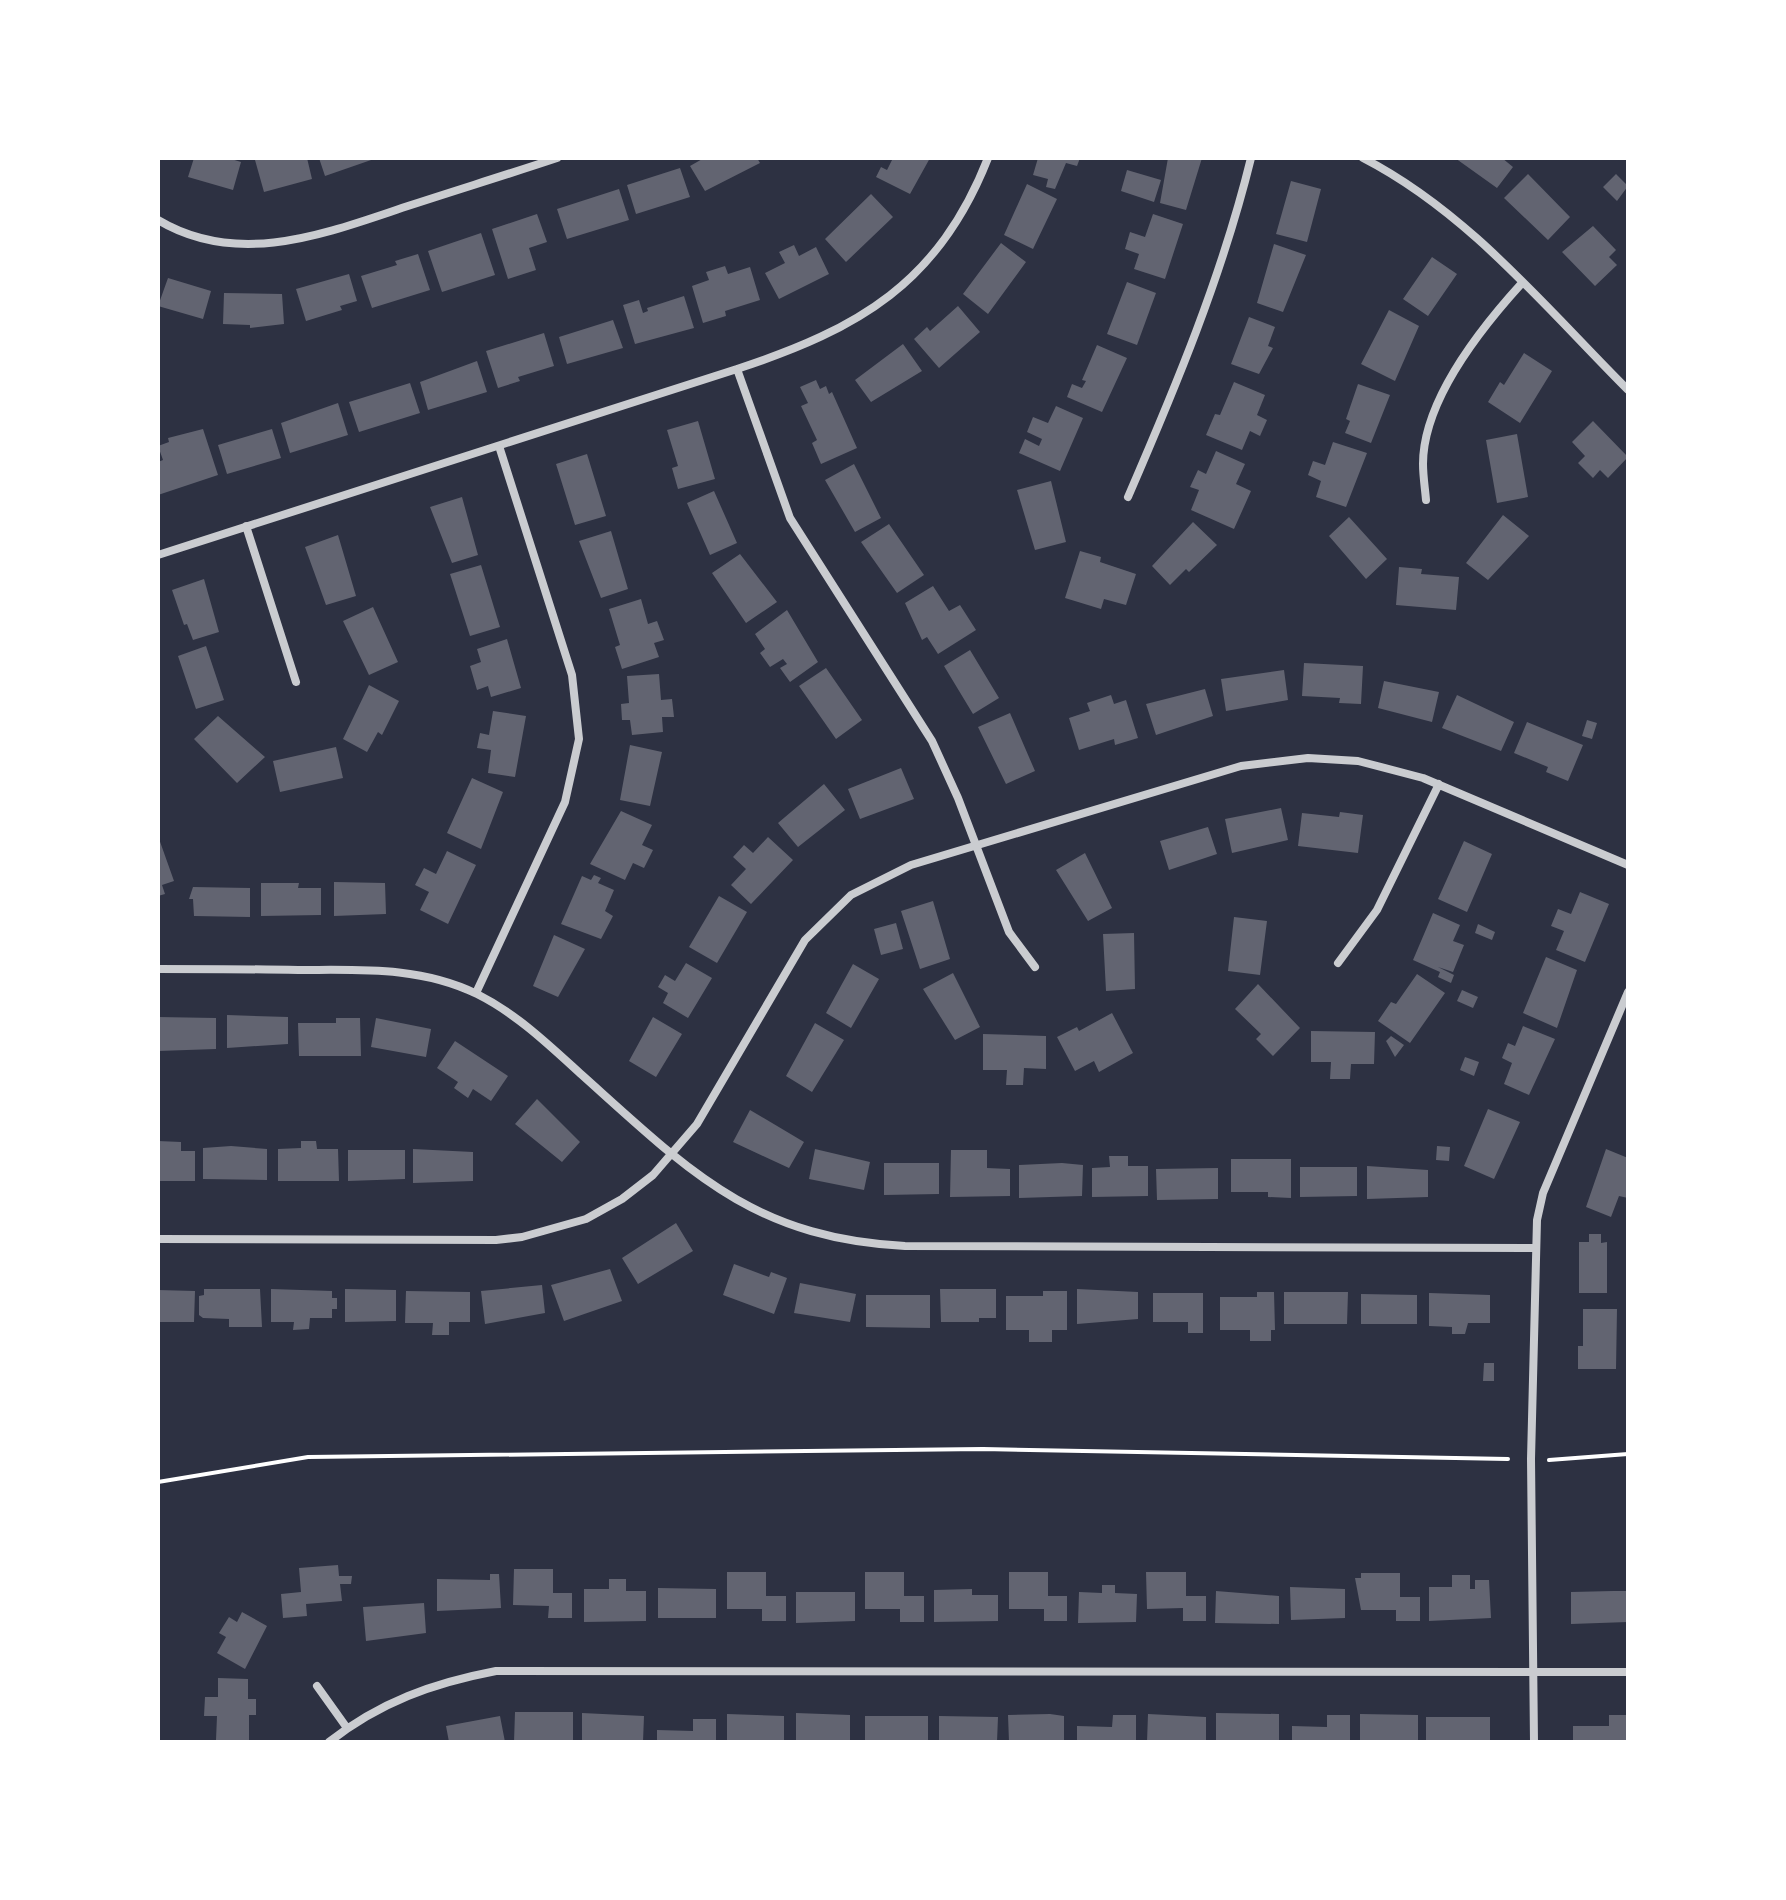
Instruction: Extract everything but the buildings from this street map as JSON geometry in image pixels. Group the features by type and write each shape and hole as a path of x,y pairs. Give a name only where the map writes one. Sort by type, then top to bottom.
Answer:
{"street":[{"path":"158,220 193,235 225,243 289,242 557,158"},
{"path":"158,555 737,369 832,335 901,288 952,229 988,158"},
{"path":"1128,497 1200,326 1251,158"},
{"path":"1363,158 1430,198 1467,228 1628,390"},
{"path":"1426,500 1423,462 1430,426 1449,382 1470,346 1522,283"},
{"path":"737,369 775,484 790,518 924,727 958,798 1009,932 1035,967"},
{"path":"476,993 565,802 579,739 572,675 499,446"},
{"path":"246,526 296,682"},
{"path":"158,1239 522,1237 586,1219 622,1199 672,1156 697,1124 805,940 826,916 878,879 975,846 1241,766 1274,760 1358,761 1391,768 1439,784 1628,865"},
{"path":"1338,963 1377,910 1439,784"},
{"path":"158,969 386,970 451,983 476,993 539,1035 701,1179 764,1216 833,1239 869,1244 1534,1248"},
{"path":"1534,1742 1531,1459 1534,1248 1543,1193 1628,992"},
{"path":"329,1742 403,1696 448,1680 527,1669 1628,1672"},
{"path":"317,1686 347,1728"}],"path":[{"path":"158,1482 308,1457 983,1449 1508,1459"},
{"path":"1549,1460 1628,1454"}]}
